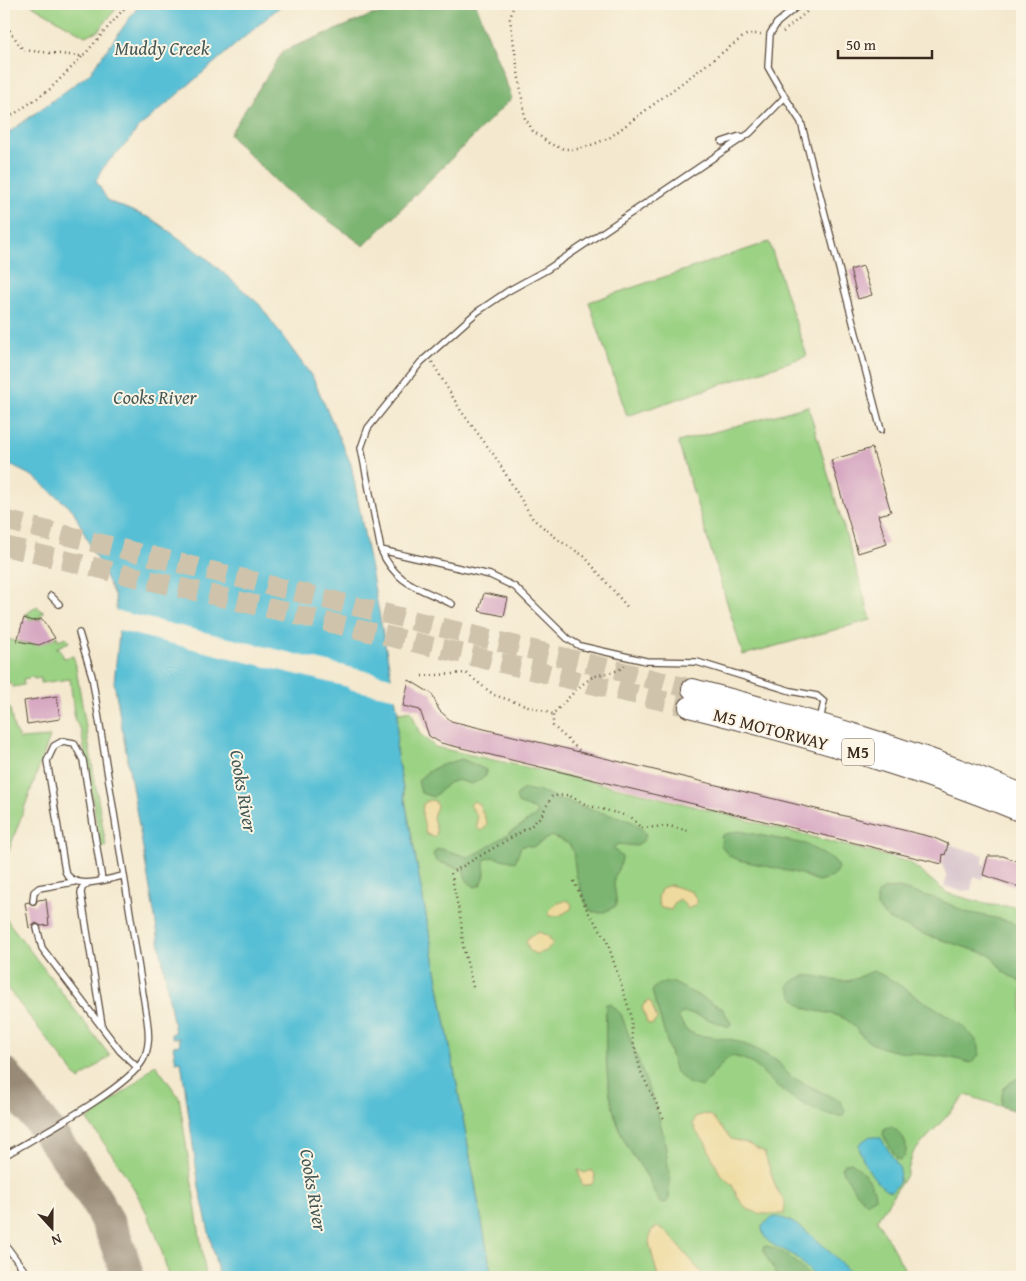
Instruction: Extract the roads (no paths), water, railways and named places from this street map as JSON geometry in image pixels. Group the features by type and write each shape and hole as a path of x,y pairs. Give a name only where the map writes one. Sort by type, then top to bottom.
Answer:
{"highway":[{"name":"M5 MOTORWAY","path":"690,698 924,756 1022,794"},
{"name":"M5 MOTORWAY","path":"803,725 903,767 1022,812"}],"lane":[{"path":"800,4 777,23 770,34 768,67 801,122 881,430"},
{"path":"452,604 409,585 387,563 381,550 362,448 368,428 421,362 429,357 477,312 508,291 548,269 750,133 785,97"},
{"path":"722,142 750,133"},
{"path":"381,550 490,574 506,581 568,639 580,646 664,663 697,662 791,691 817,696 824,702 803,725"},
{"path":"51,596 59,604"},
{"path":"4,1156 105,1094 138,1068 147,1049 149,1036 92,676 78,633"},
{"path":"74,882 67,876 48,762 54,746 69,741 77,746 83,760 102,880"},
{"path":"33,901 34,892 39,888 123,876"},
{"path":"91,882 84,886 81,893 101,1021 105,1032"},
{"path":"37,928 42,948 120,1051 138,1068"},
{"path":"4,1243 29,1277"}],"water":[{"name":"Cooks River","path":"140,4 283,4 137,129 127,143 105,166 96,181 108,201 152,219 204,256 259,304 313,378 351,464 398,713 396,751 492,1277 219,1277 199,1187 181,1061 176,1062 173,1046 180,1045 179,1038 172,1038 171,1034 175,1033 114,682 119,634 115,597 73,510 34,477 4,462 4,136 89,74"},
{"path":"870,1136 881,1138 900,1169 899,1183 892,1191 887,1190 876,1180 862,1157 859,1144"},
{"path":"774,1217 783,1218 794,1223 817,1240 853,1277 816,1277 796,1257 769,1242 765,1237 762,1225"}],"tunnel":[{"path":"4,520 692,689"},
{"path":"4,546 689,707"}],"water label":[{"name":"Muddy Creek","path":"162,48"}]}
